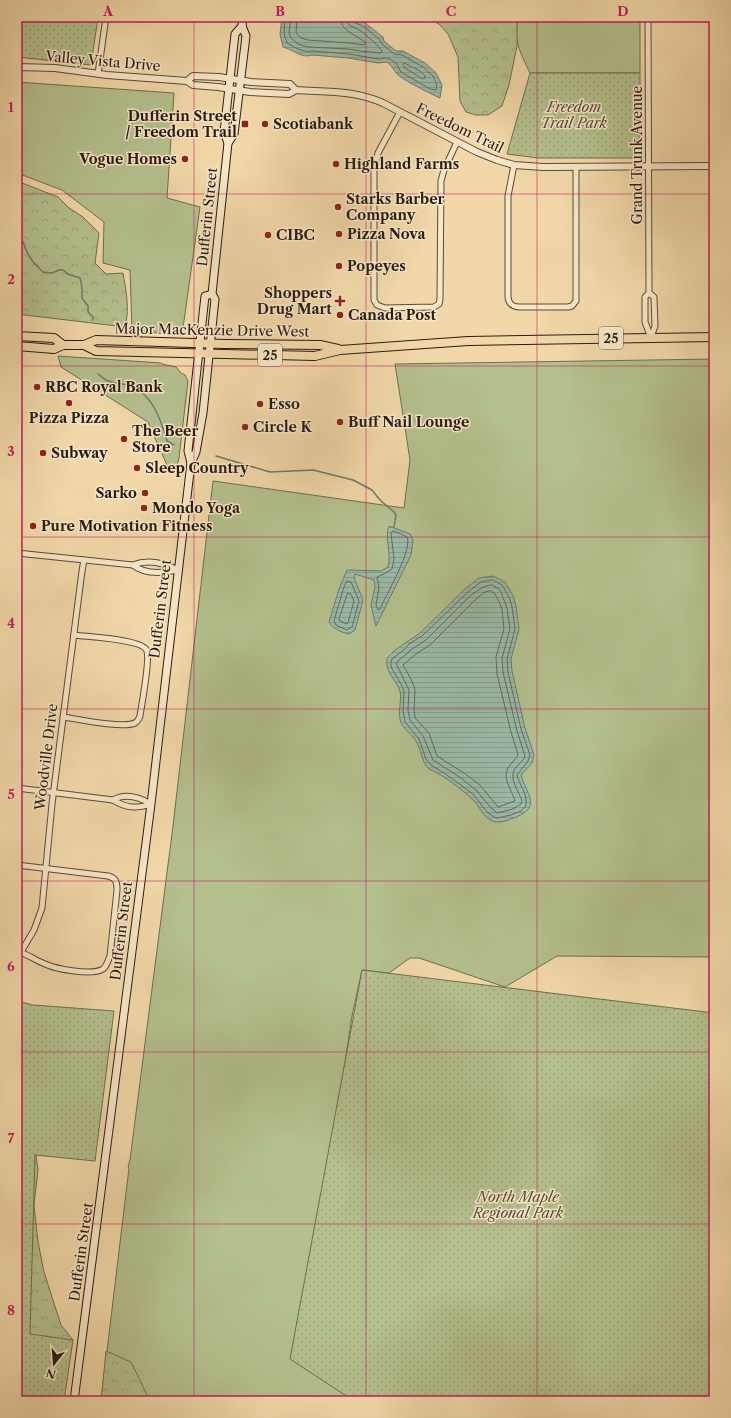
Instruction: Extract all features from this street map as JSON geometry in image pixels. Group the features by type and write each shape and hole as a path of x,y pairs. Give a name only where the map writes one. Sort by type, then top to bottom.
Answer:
{"main road":[{"name":"Dufferin Street","path":"228,142 234,134 246,36 242,26 242,17"},
{"name":"Dufferin Street","path":"74,1401 151,804 191,463 196,452 202,413 215,299 212,294 228,142 224,132 235,34 242,26"},
{"name":"Dufferin Street","path":"191,463 188,451 205,296 212,294"},
{"name":"Major MacKenzie Drive West","path":"17,336 54,338 63,345"},
{"name":"Major MacKenzie Drive West","path":"84,345 96,351 315,356 340,350 468,341 714,337"},
{"name":"Major MacKenzie Drive West","path":"17,346 54,349 63,345 84,345 96,340 200,344 320,345 340,350"}],"street":[{"path":"98,74 106,17"},
{"name":"Grand Trunk Avenue","path":"648,17 649,293 645,297 645,321 651,338"},
{"name":"Valley Vista Drive","path":"17,67 55,68 98,74 187,80 193,85 239,90"},
{"name":"Valley Vista Drive","path":"187,80 193,76 240,80"},
{"name":"Freedom Trail","path":"240,80 290,84 296,90"},
{"name":"Freedom Trail","path":"239,90 289,94 296,90 353,93 369,97 457,142 489,157 514,165 530,167 714,166"},
{"path":"400,112 378,153 374,167 374,300 377,305 385,308 434,307 439,304 441,294 441,180 457,142"},
{"path":"514,165 508,196 508,297 510,304 516,307 568,307 572,306 576,301 576,167"},
{"name":"Grand Trunk Avenue","path":"649,293 654,297 655,326 651,338"},
{"path":"17,552 133,565 142,562 166,564 178,570"},
{"name":"Woodville Drive","path":"19,951 34,930 42,908 63,717 84,560"},
{"path":"133,565 139,570 162,573 178,570"},
{"path":"63,717 124,726 135,723 139,720 140,716 148,660 147,650 144,646 133,642 74,634"},
{"path":"17,788 113,800 122,806 140,808 151,804"},
{"path":"113,800 120,796 141,798 151,804"},
{"path":"17,865 98,874 114,877 117,881 110,956 103,969 95,972 58,968 19,951"}],"green space":[{"path":"17,17 98,17 91,65 17,57"},
{"path":"426,17 519,17 517,24 517,46 509,85 502,106 488,115 476,115 466,112 460,101 458,57 448,34 439,24"},
{"path":"519,17 640,17 640,73 530,73 518,46 516,33"},
{"name":"Freedom Trail Park","path":"530,73 640,73 639,158 538,158 507,154"},
{"path":"17,82 174,93 167,198 200,207 182,335 132,331 130,270 103,263 104,222 62,190 17,173"},
{"path":"17,181 58,197 69,208 83,217 99,233 95,263 106,274 123,273 127,306 125,327 17,314"},
{"path":"58,356 161,363 176,367 185,375 188,381 177,466 170,472 148,422 61,367"},
{"path":"714,359 714,957 557,956 505,987 419,958 410,958 389,973 362,970 352,1016 323,1209 356,1401 101,1401 128,1167 173,826 213,481 404,508 410,460 395,364"},
{"path":"302,421 309,421 310,432 303,432"},
{"name":"North Maple Regional Park","path":"362,970 714,1013 714,1401 354,1401 290,1359"},
{"path":"17,1001 33,1005 114,1011 95,1161 35,1155 30,1334 73,1340 64,1401 17,1401"},
{"path":"17,1013 38,1170 34,1205 38,1242 44,1272 61,1325 73,1340 47,1387 17,1401"},
{"path":"106,1351 131,1362 150,1401 101,1401"}],"water":[{"path":"282,17 352,17 365,23 383,37 384,41 396,51 403,51 425,63 436,73 442,85 440,98 400,77 387,62 378,63 348,58 312,55 305,56 283,47 280,34"},
{"path":"389,526 410,534 413,540 411,555 376,626 371,605 375,587 374,580 355,574 354,578 363,600 355,630 349,634 340,631 333,627 329,622 339,589 347,570 381,571 388,567 389,557 387,536"},
{"path":"493,576 505,582 513,596 516,606 519,629 511,659 512,671 525,728 534,755 532,763 521,775 530,799 528,809 516,817 501,822 492,821 489,819 465,792 426,766 416,741 401,722 400,691 389,672 387,664 388,657 392,653 420,633 465,589 479,578"}],"waterway":[{"path":"17,235 23,242 33,262 43,272 52,273 63,270 68,274 80,278 82,298 88,306 88,312 93,317 93,320"},
{"path":"98,374 113,383 130,386 144,395 154,408 162,425 167,441 174,445"},
{"path":"216,456 270,472 313,470 353,480 372,490 380,500 394,512 396,515 394,527"}],"place":[{"name":"Dufferin Street / Freedom Trail","path":"245,124"},
{"name":"Scotiabank","path":"265,124"},
{"name":"Vogue Homes","path":"185,159"},
{"name":"Highland Farms","path":"336,164"},
{"name":"Starks Barber Company","path":"338,207"},
{"name":"Pizza Nova","path":"339,234"},
{"name":"CIBC","path":"268,235"},
{"name":"Popeyes","path":"339,266"},
{"name":"Shoppers Drug Mart","path":"340,301"},
{"name":"Canada Post","path":"340,315"},
{"name":"RBC Royal Bank","path":"37,387"},
{"name":"Pizza Pizza","path":"69,403"},
{"name":"Esso","path":"260,404"},
{"name":"Buff Nail Lounge","path":"340,422"},
{"name":"Circle K","path":"245,427"},
{"name":"The Beer Store","path":"124,439"},
{"name":"Subway","path":"43,453"},
{"name":"Sleep Country","path":"137,468"},
{"name":"Sarko","path":"145,493"},
{"name":"Mondo Yoga","path":"144,508"},
{"name":"Pure Motivation Fitness","path":"33,526"}]}
